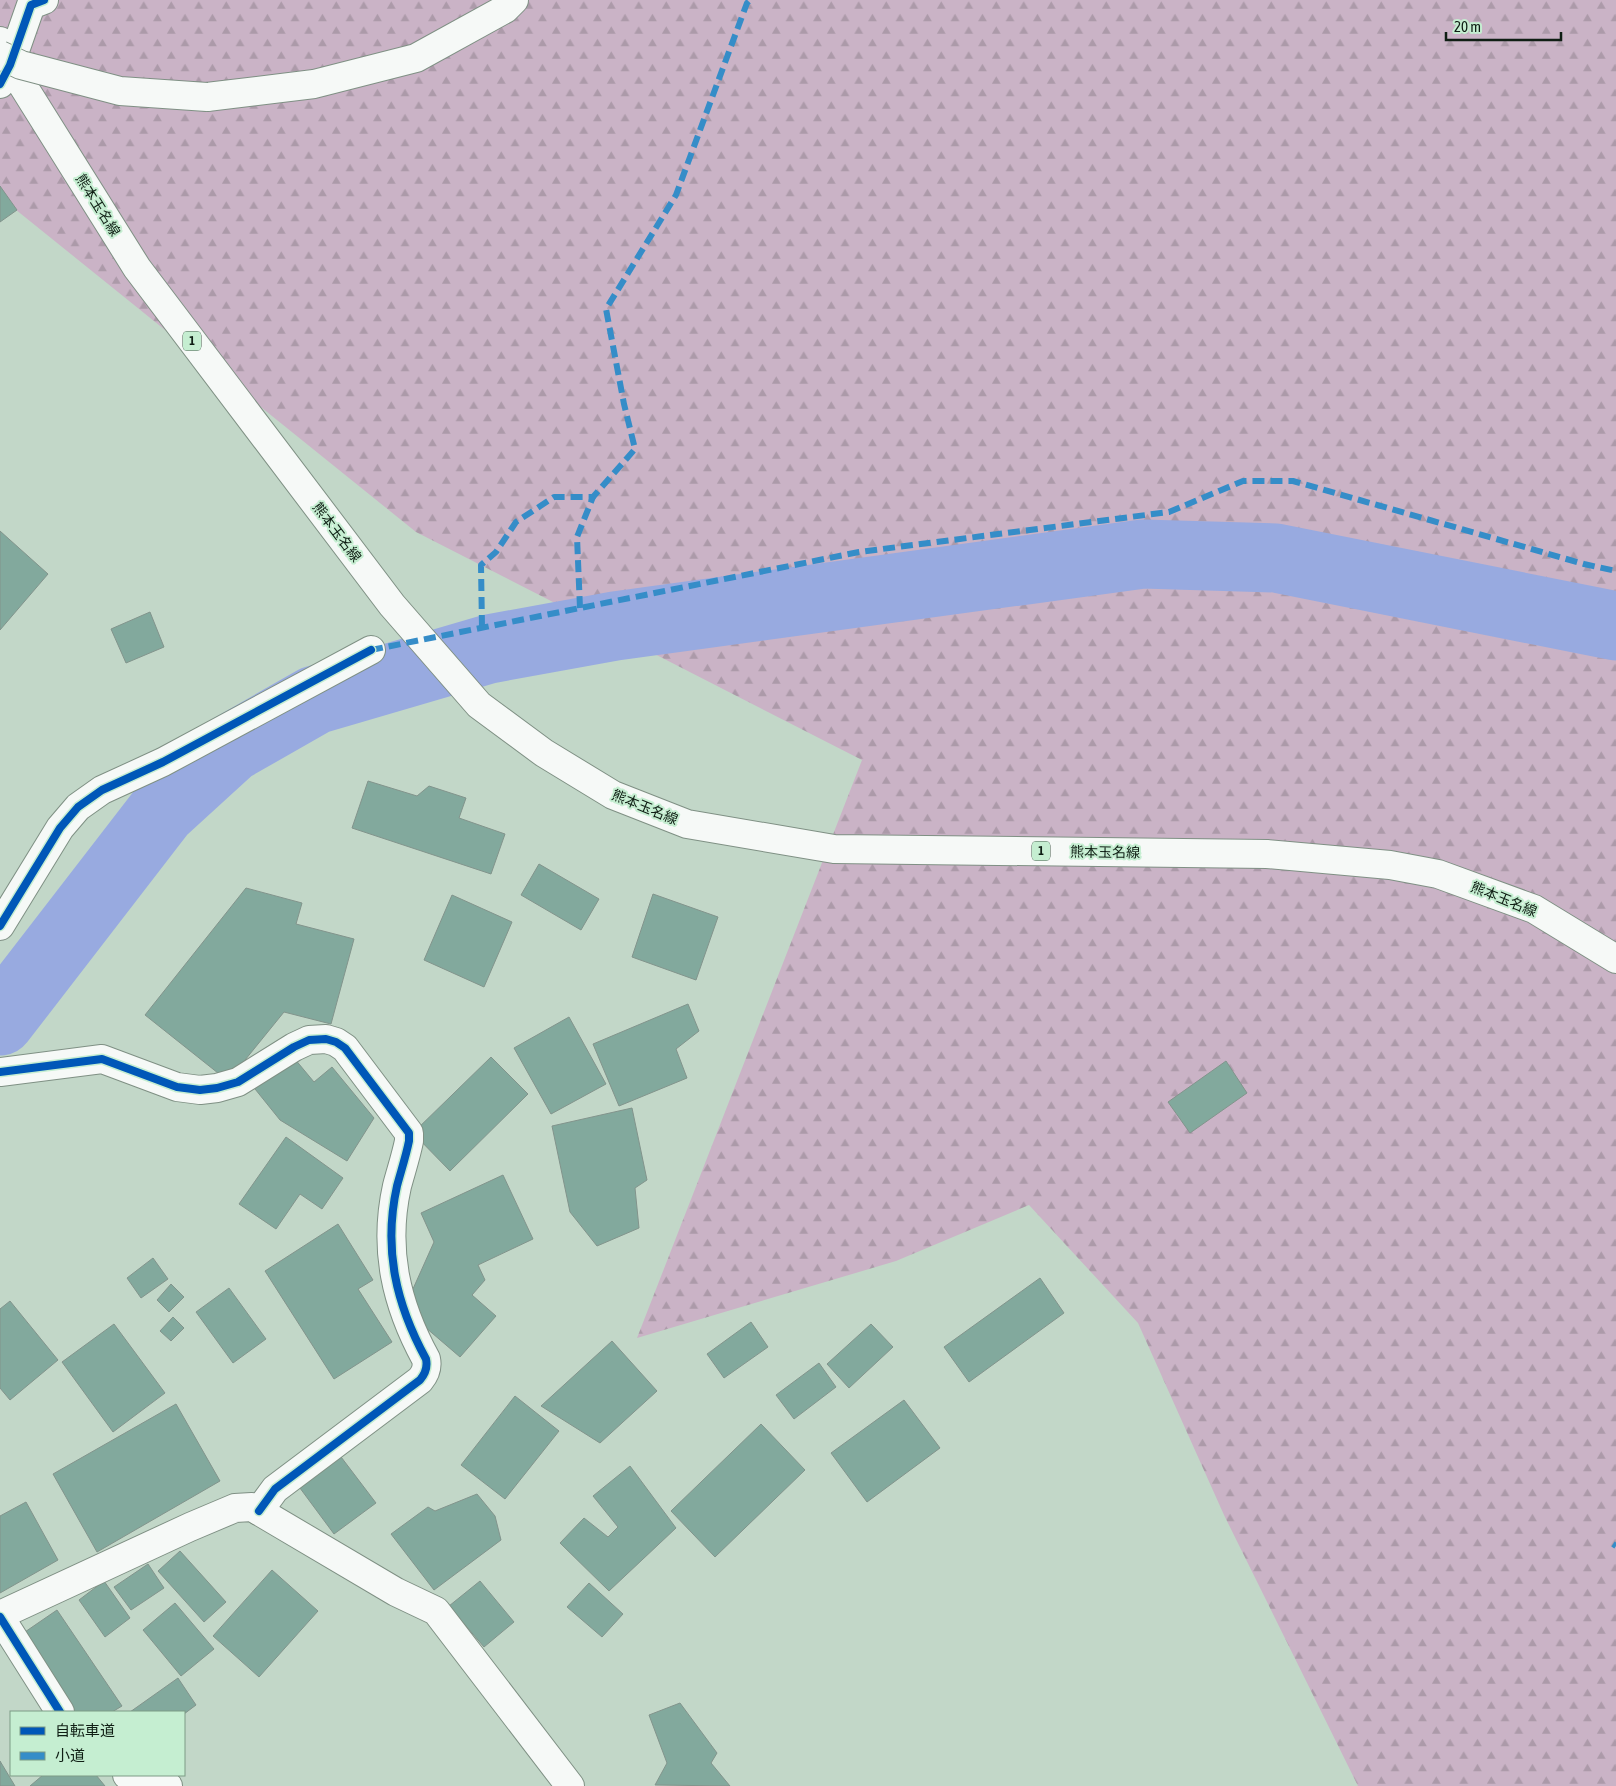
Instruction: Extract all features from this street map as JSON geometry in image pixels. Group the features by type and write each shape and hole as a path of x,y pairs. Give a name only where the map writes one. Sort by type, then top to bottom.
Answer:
{"main road":[{"path":"44,0 31,5 2,61 120,92 207,97 314,84 416,58 505,9 514,0"},
{"name":"熊本玉名線","path":"2,61 137,268 392,605 479,705 544,753 613,796 687,824 834,849 1267,854 1390,866 1438,874 1534,909 1616,959"},
{"path":"0,926 60,828 78,807 102,790 163,762 371,650"},
{"path":"0,1072 102,1059 177,1087 200,1090 228,1085 294,1047 309,1040 326,1039 336,1042 345,1048 409,1133 407,1152 397,1187 391,1258 404,1313 426,1360 427,1365 424,1374 420,1380 275,1489 259,1510"},
{"path":"59,1711 0,1616 235,1508 244,1506 259,1510 396,1592 436,1611 570,1786"},
{"path":"130,1776 149,1783 168,1786"}],"green space":[{"path":"0,0 1616,0 1616,1786 1358,1786 1224,1515 1138,1323 1029,1205 896,1261 637,1338 862,760 416,532 0,197"}],"building":[{"path":"0,186 17,210 0,222"},
{"path":"0,531 48,574 0,630"},
{"path":"150,612 164,647 126,663 111,629"},
{"path":"368,781 417,796 429,786 466,798 459,818 505,834 491,874 352,828"},
{"path":"539,864 599,899 581,930 521,895"},
{"path":"246,888 302,903 296,924 354,939 331,1024 284,1012 228,1081 145,1015"},
{"path":"653,894 718,917 696,980 632,957"},
{"path":"452,895 512,922 484,987 424,960"},
{"path":"688,1004 699,1031 676,1049 687,1078 619,1106 593,1044"},
{"path":"569,1017 606,1084 551,1114 514,1048"},
{"path":"289,1052 314,1082 332,1067 374,1118 347,1161 280,1120 251,1084"},
{"path":"491,1057 528,1094 450,1171 413,1133"},
{"path":"1226,1061 1247,1093 1190,1133 1168,1102"},
{"path":"632,1108 647,1180 635,1188 639,1228 597,1246 570,1212 552,1126"},
{"path":"286,1137 343,1178 322,1209 300,1194 276,1229 239,1204"},
{"path":"503,1175 533,1239 478,1265 485,1280 472,1295 496,1316 460,1357 404,1309 434,1242 421,1213"},
{"path":"338,1224 373,1280 358,1289 392,1342 334,1379 265,1271"},
{"path":"153,1258 168,1279 141,1298 127,1278"},
{"path":"1040,1278 1064,1313 969,1382 944,1347"},
{"path":"171,1284 184,1297 169,1312 157,1300"},
{"path":"229,1288 266,1339 233,1363 196,1312"},
{"path":"10,1301 58,1360 10,1400 0,1388 0,1309"},
{"path":"173,1317 184,1328 171,1341 160,1331"},
{"path":"751,1322 768,1347 724,1378 707,1354"},
{"path":"114,1324 165,1393 113,1432 62,1362"},
{"path":"871,1324 893,1347 849,1388 827,1364"},
{"path":"612,1341 657,1391 600,1443 541,1406"},
{"path":"819,1363 836,1387 794,1419 776,1395"},
{"path":"515,1396 559,1431 505,1499 461,1465"},
{"path":"904,1400 940,1448 867,1502 831,1453"},
{"path":"176,1404 220,1481 97,1552 53,1474"},
{"path":"761,1424 805,1470 715,1557 671,1511"},
{"path":"335,1449 376,1503 334,1534 294,1480"},
{"path":"630,1466 676,1528 609,1591 560,1543 584,1518 608,1537 618,1527 593,1496"},
{"path":"477,1494 495,1516 501,1540 434,1590 391,1534 428,1507 435,1511"},
{"path":"26,1502 58,1560 0,1593 0,1516"},
{"path":"180,1551 226,1602 204,1622 158,1571"},
{"path":"148,1564 164,1588 131,1610 114,1587"},
{"path":"272,1570 318,1611 259,1677 213,1636"},
{"path":"104,1581 130,1618 105,1637 79,1600"},
{"path":"480,1581 514,1622 484,1647 449,1606"},
{"path":"589,1583 623,1614 602,1637 567,1607"},
{"path":"175,1603 214,1649 181,1676 143,1630"},
{"path":"57,1610 122,1706 114,1711 74,1711 22,1634"},
{"path":"178,1678 196,1705 185,1713 185,1711 131,1711"},
{"path":"680,1703 717,1753 711,1763 730,1786 655,1785 667,1763 649,1715"},
{"path":"0,1761 15,1786 0,1786"},
{"path":"42,1776 97,1776 105,1786 30,1786"}],"waterway":[{"path":"0,1021 162,811 231,748 315,700 489,649 615,626 1143,554 1276,558 1616,626"}],"marked path":[{"path":"482,627 481,565 496,552 516,522 554,497 593,497 635,449 624,404 606,309 676,195 747,3 750,0"},
{"path":"371,650 859,552 1169,512 1243,481 1293,481 1584,564 1616,571"},
{"path":"580,608 577,537 593,497"}],"cycle path":[{"path":"0,84 10,65 31,5 44,0"},
{"path":"0,926 60,828 78,807 102,790 163,762 371,650"},
{"path":"0,1072 102,1059 177,1087 200,1090 217,1088 238,1082 294,1047 309,1040 326,1039 336,1042 345,1048 409,1133 409,1141 393,1209 392,1254 400,1297 407,1318 426,1359 426,1371 420,1380 275,1489 259,1511"},
{"path":"0,1617 59,1711"}]}
